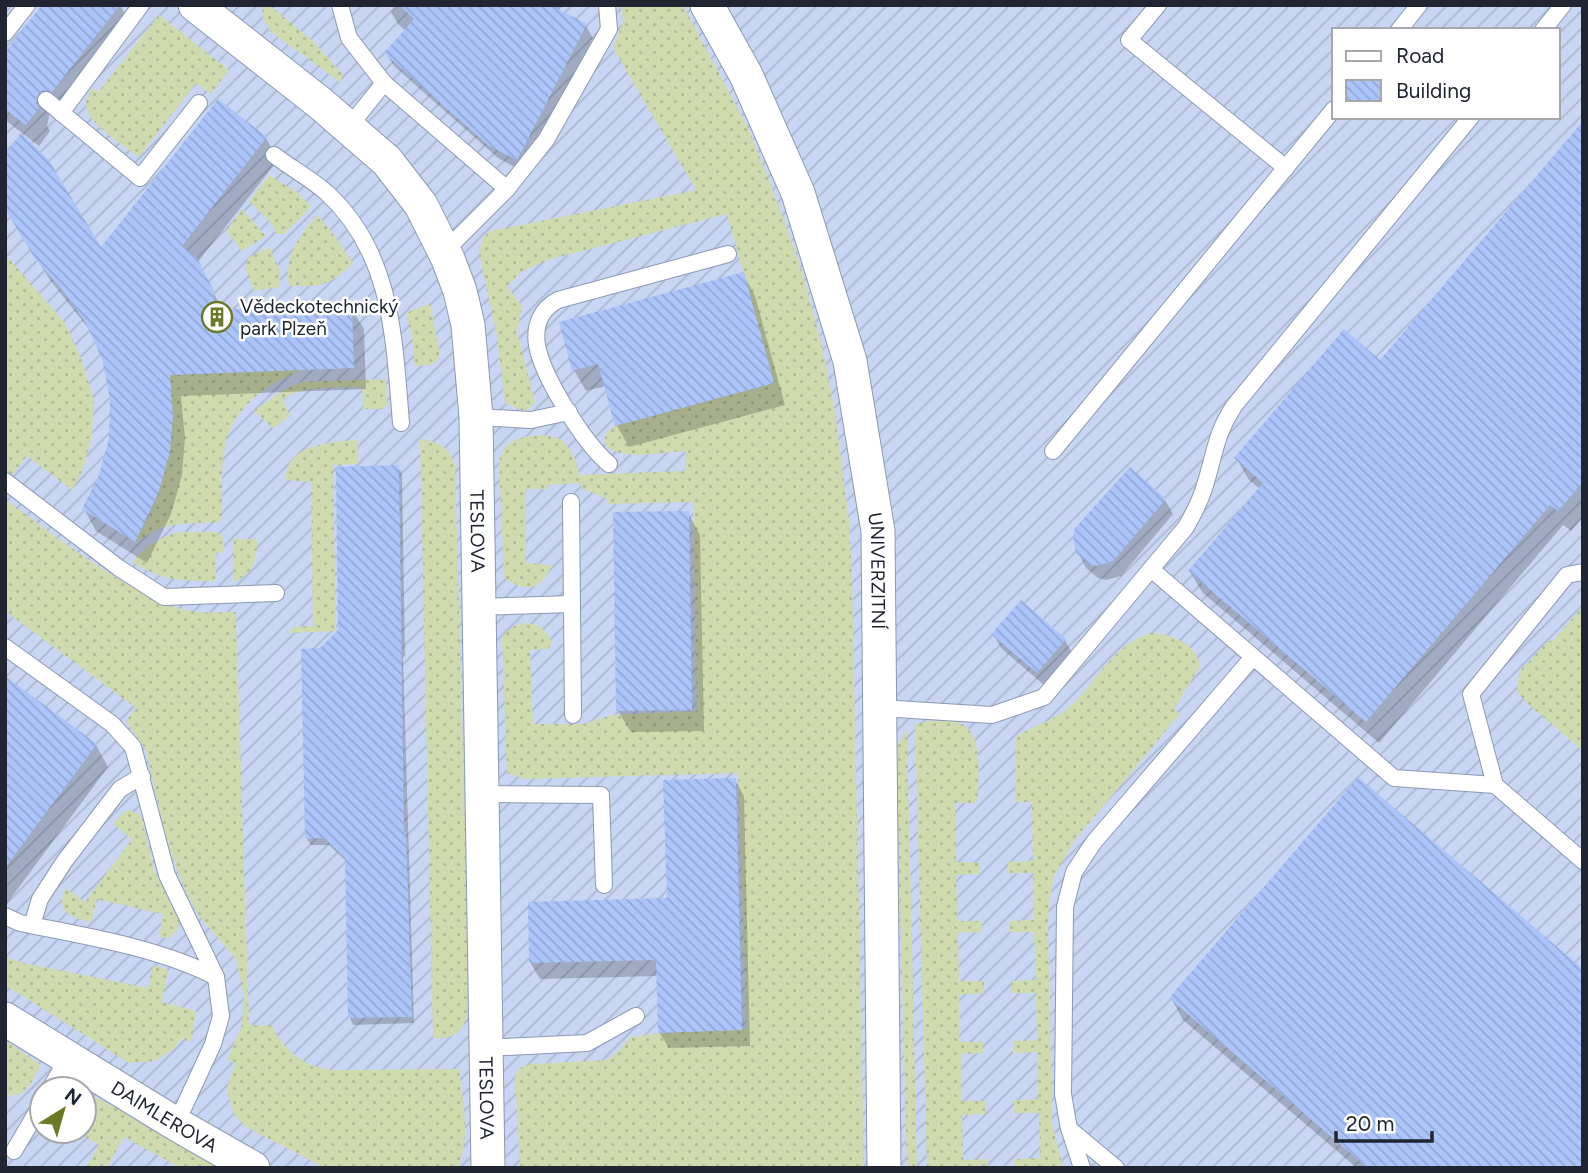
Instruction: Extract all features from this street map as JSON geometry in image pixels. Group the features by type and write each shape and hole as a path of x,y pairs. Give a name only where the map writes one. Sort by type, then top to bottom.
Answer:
{"street":[{"name":"TESLOVA","path":"195,5 387,161 421,205 460,291 468,325 476,417 488,1168"},
{"name":"UNIVERZITNÍ","path":"707,5 746,75 798,193 850,361 878,531 884,1168"},
{"name":"DAIMLEROVA","path":"5,1019 176,1125 250,1167"}],"lane":[{"path":"5,33 27,5"},
{"path":"61,113 141,5"},
{"path":"340,5 349,38 384,83 507,189"},
{"path":"444,251 507,189 546,140 609,29 607,5"},
{"path":"1158,5 1129,40 1286,168"},
{"path":"1401,28 1419,5"},
{"path":"1545,28 1563,5"},
{"path":"348,128 384,83"},
{"path":"46,100 140,178 199,103"},
{"path":"1054,451 1332,111"},
{"path":"880,708 992,715 1044,697 1186,527 1206,485 1221,426 1234,406 1469,119"},
{"path":"274,155 327,194 361,234 380,276 392,322 401,423"},
{"path":"609,464 590,446 549,379 537,345 537,328 545,307 558,300 728,254"},
{"path":"476,417 531,420 569,412"},
{"path":"5,481 119,568 164,597 276,593"},
{"path":"571,502 573,715"},
{"path":"1151,569 1394,778 1495,785"},
{"path":"1583,572 1567,575 1471,694 1495,785 1583,860"},
{"path":"478,607 572,604"},
{"path":"5,647 112,724 133,747 167,875 216,977 221,1016 213,1044 176,1125"},
{"path":"1082,1168 1069,1129 1063,1094 1065,907 1074,872 1094,842 1253,657"},
{"path":"32,925 40,899 64,862 120,789 142,776"},
{"path":"482,794 601,795 604,885"},
{"path":"5,916 32,925 162,954 216,977"},
{"path":"485,1048 587,1043 636,1016"},
{"path":"58,1075 68,1059"},
{"path":"14,1151 28,1127"},
{"path":"1069,1129 1116,1168"}],"shaded area":[{"path":"5,5 1583,5 1583,1168 5,1168"}],"green space":[{"path":"263,5 269,5 313,41 343,75 340,82 270,31 262,15"},
{"path":"621,5 683,5 750,132 802,271 823,350 835,412 849,521 852,576 864,1168 520,1168 515,1076 520,1068 531,1064 607,1060 620,1050 630,1037 747,1029 738,773 525,779 507,773 502,637 515,626 537,625 552,643 548,649 530,650 533,724 583,724 612,715 697,711 693,502 609,504 606,498 582,489 580,483 548,485 547,489 526,489 526,563 552,565 538,584 532,587 520,586 504,578 499,461 505,448 516,440 544,435 561,440 565,444 571,452 579,475 685,471 685,451 641,455 619,452 604,442 606,433 615,426 774,383 727,214 547,260 521,272 507,287 522,306 517,332 535,402 526,412 505,403 497,336 479,252 482,239 490,231 696,190 613,48 623,22"},
{"path":"159,15 229,70 211,94 196,83 139,157 96,123 87,110 86,102 92,88 98,92"},
{"path":"269,175 298,193 311,207 284,234 277,234 270,222 249,201"},
{"path":"242,209 266,236 242,251 226,231"},
{"path":"317,215 353,263 331,281 310,286 289,286 289,265 294,247"},
{"path":"269,247 280,271 280,287 254,291 245,268 248,258"},
{"path":"5,254 65,323 81,358 94,401 92,434 83,470 72,490 27,456 12,475 5,469"},
{"path":"430,303 440,356 431,365 415,366 412,335 406,313"},
{"path":"304,370 265,389 236,419 229,432 223,455 222,518 219,522 178,524 160,528 135,542 155,501 167,462 171,420 170,375"},
{"path":"386,379 387,405 382,409 363,409 362,387 301,391 283,399 290,416 273,428 254,411 283,390 301,382"},
{"path":"420,439 442,446 450,454 455,466 470,1001 461,1030 450,1037 442,1038 433,1038"},
{"path":"357,440 358,464 333,465 336,631 289,633 293,627 313,626 311,482 286,480 288,468 293,459 311,447"},
{"path":"5,499 98,566 151,597 198,612 236,612 249,1025 272,1026 296,1056 322,1068 459,1069 465,1131 458,1168 325,1168 246,1127 235,1116 227,1091 236,1064 227,1059 242,1025 244,995 236,959 199,916 186,892 166,840 146,750 126,721 136,708 5,611"},
{"path":"181,532 217,532 222,536 224,552 216,553 216,581 172,579 132,562 154,543"},
{"path":"234,539 257,539 253,565 234,582"},
{"path":"1583,606 1583,751 1517,692 1519,672 1548,641 1553,641"},
{"path":"1150,633 1166,635 1189,646 1195,652 1199,668 1174,709 1180,714 1075,840 1054,876 1048,930 1052,1123 1063,1168 1015,1168 1014,1159 1040,1158 1039,1113 1014,1113 1014,1100 1038,1099 1037,1052 1013,1053 1013,1041 1037,1040 1036,993 1011,993 1011,981 1036,980 1034,932 1010,932 1009,921 1034,920 1033,873 1008,873 1008,862 1033,861 1032,802 1015,802 1016,738 1063,712 1124,647"},
{"path":"951,721 966,727 972,734 978,755 978,799 975,803 955,803 956,862 980,863 980,874 956,875 958,921 981,921 982,932 958,933 959,981 984,981 984,993 959,995 960,1042 983,1042 983,1053 961,1054 961,1101 985,1101 985,1114 962,1115 963,1160 987,1159 988,1168 927,1168 915,724"},
{"path":"907,729 917,1168 907,1168 896,748"},
{"path":"129,810 139,814 142,819 154,870 179,921 178,929 169,938 159,937 163,914 97,899 91,922 72,916 62,902 66,888 85,902 132,839 113,824 123,812"},
{"path":"5,957 148,988 153,965 168,970 162,1002 196,1011 192,1038 190,1042 181,1038 173,1050 155,1061 129,1063 5,985"},
{"path":"5,1040 41,1065 36,1075 28,1075 28,1087 20,1094 5,1097"},
{"path":"98,1098 213,1160 215,1168 181,1168 124,1137 107,1168 86,1168 99,1145"}],"building":[{"path":"42,5 120,5 52,92 43,90 38,94 36,103 39,108 26,125 5,109 5,52"},
{"path":"399,5 550,5 587,24 517,160 489,146 384,53 414,19"},
{"name":"Vědeckotechnický park Plzeň","path":"218,99 267,137 182,246 197,258 214,291 214,310 352,306 354,368 170,375 173,415 170,452 159,491 135,542 82,509 99,475 109,438 110,399 102,359 86,323 35,259 5,209 5,154 21,133 48,159 101,247"},
{"path":"1583,121 1583,482 1558,511 1550,505 1366,722 1188,571 1263,483 1234,458 1344,329 1380,360"},
{"path":"744,272 774,383 615,426 598,364 572,371 559,322"},
{"path":"399,465 404,832 412,1017 348,1018 345,858 324,838 305,839 301,649 320,648 338,630 336,467"},
{"path":"1130,467 1166,499 1113,561 1097,566 1089,564 1076,553 1073,537 1075,528"},
{"path":"689,511 692,710 616,711 613,512"},
{"path":"1021,600 1066,639 1037,673 991,634"},
{"path":"5,676 97,744 5,868"},
{"path":"1358,777 1583,969 1583,1168 1368,1168 1169,998"},
{"path":"736,778 742,1030 658,1033 656,960 529,963 528,902 667,898 663,780"}],"place":[{"name":"Vědeckotechnický park Plzeň","path":"217,317"}]}
